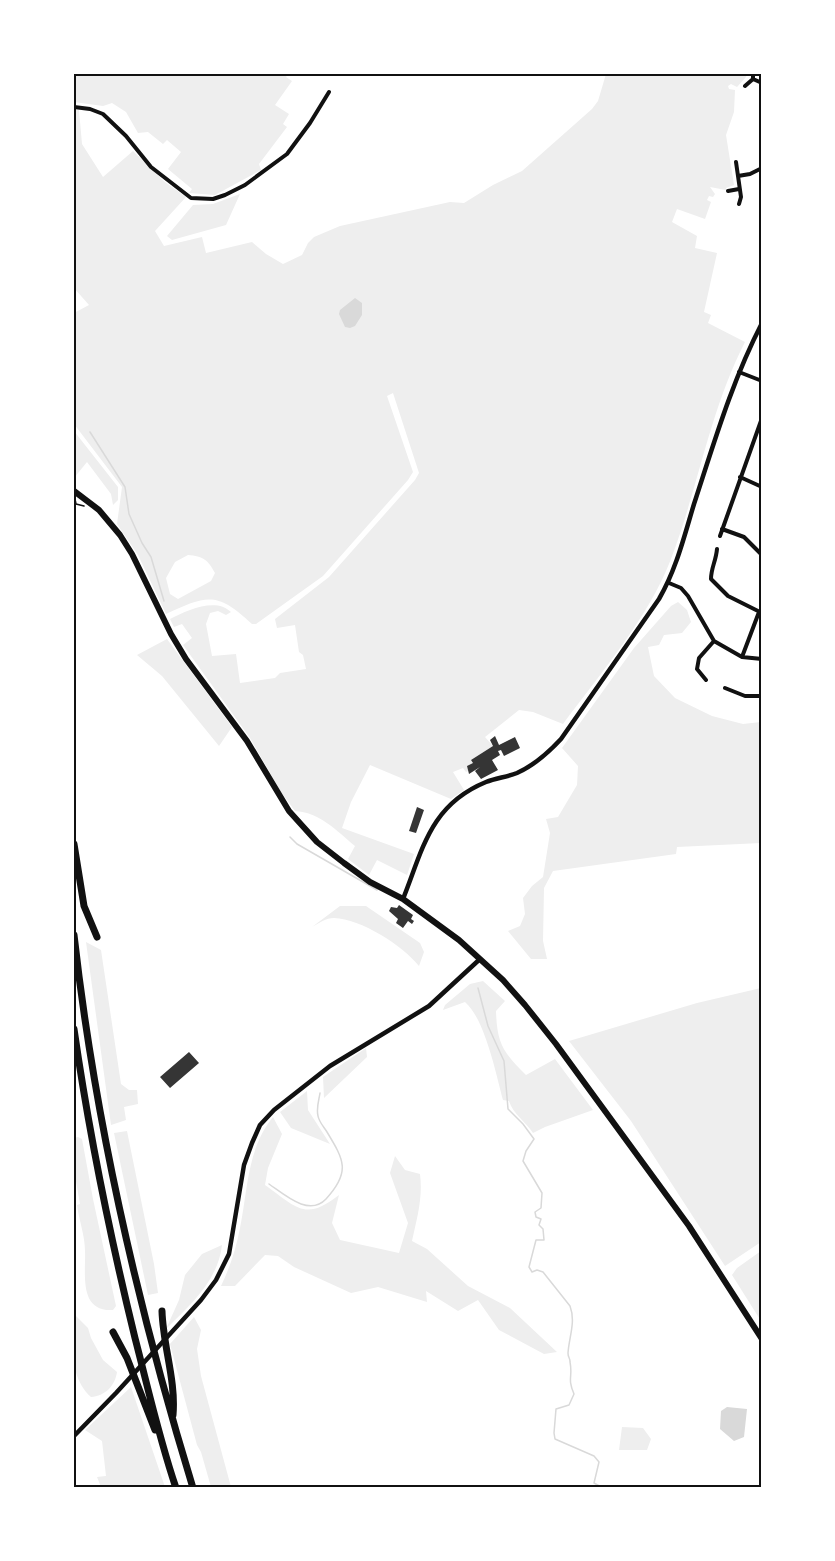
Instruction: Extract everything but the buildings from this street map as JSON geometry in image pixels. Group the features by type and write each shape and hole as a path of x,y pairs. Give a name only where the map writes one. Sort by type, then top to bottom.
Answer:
{"highway":[{"path":"74,844 84,906 97,937"},
{"path":"74,935 95,1085 132,1265 172,1422 193,1488"},
{"path":"74,1029 108,1221 163,1449"},
{"path":"162,1311 162,1324 175,1399 172,1422"},
{"path":"113,1332 127,1358 176,1488"}],"main road":[{"path":"74,491 99,510 120,535 132,554 171,634 247,741 294,818 317,842 370,882 403,899 446,929 480,959 525,1005 687,1223 762,1339"}],"street":[{"path":"745,86 753,76 762,83"},
{"path":"74,107 90,109 103,114 126,136 151,166 191,198 213,199 244,184 286,154 310,123 328,92"},
{"path":"736,162 741,197 739,204"},
{"path":"738,176 750,174 762,168"},
{"path":"728,191 739,189"},
{"path":"403,899 426,836 438,817 454,801 483,783 518,773 548,754 659,600 669,583 739,372 762,323"},
{"path":"739,372 762,381"},
{"path":"720,536 762,418"},
{"path":"740,477 762,488"},
{"path":"722,529 744,537 762,555"},
{"path":"717,549 711,579 728,596 760,613 742,657"},
{"path":"669,583 681,588 688,596 714,641 742,657 762,659"},
{"path":"706,680 697,669 699,658 714,641"},
{"path":"725,688 745,696 762,696"},
{"path":"74,1436 186,1317 216,1280 229,1254 244,1165 260,1125 274,1110 330,1066 429,1006 480,959"}],"shaded area":[{"path":"74,74 288,74 286,77 292,81 275,105 289,114 283,124 287,127 259,164 261,170 215,195 189,193 192,189 168,169 181,152 167,140 163,144 148,132 138,133 126,112 112,103 103,106 74,102"},
{"path":"606,74 747,74 737,87 731,84 728,86 729,89 735,90 734,112 726,135 734,185 726,190 710,187 715,194 713,197 709,196 707,200 711,202 705,219 677,209 672,222 697,236 695,248 717,253 704,312 711,315 708,323 745,342 722,395 671,559 662,581 623,644 563,724 533,712 519,710 485,737 493,746 471,760 473,763 468,766 470,770 466,772 463,768 453,772 464,790 451,799 370,765 351,802 342,828 414,854 407,875 377,860 369,875 348,859 355,846 320,819 295,811 281,792 250,738 183,645 192,638 182,624 174,627 170,619 201,606 218,606 231,612 226,615 218,611 210,613 206,624 212,656 236,654 240,683 275,678 280,673 306,669 303,655 299,652 295,625 277,628 275,619 329,577 419,473 393,393 387,396 413,472 323,576 256,624 252,624 230,606 212,600 192,603 166,614 138,555 117,524 122,487 74,424 74,313 89,305 74,288 74,110 79,110 82,144 103,177 133,151 165,182 186,197 155,231 164,246 202,237 206,253 252,242 283,264 302,255 314,237 340,226 450,202 464,203 522,171 592,109 598,101","holes":["188,555 204,560 215,573 211,581 178,599 170,594 166,578 175,562"]},
{"path":"240,194 226,225 172,240 167,236 193,205 213,204"},
{"path":"355,298 362,303 362,315 355,326 345,327 339,314 340,310"},
{"path":"74,431 118,487 118,500 113,505 111,494 87,462 74,478"},
{"path":"678,602 687,610 691,622 682,633 664,635 659,645 648,647 654,676 675,698 712,716 743,724 761,722 761,843 677,847 676,854 553,871 544,888 543,941 547,959 531,959 508,931 520,926 525,914 523,898 543,877 550,833 546,819 558,817 577,785 578,766 562,748 634,648 671,606"},
{"path":"167,639 232,727 219,746 162,676 137,655"},
{"path":"340,906 366,906 420,943 424,952 419,966 392,942 356,923 331,918 312,927"},
{"path":"86,942 101,950 121,1084 129,1090 137,1090 138,1104 124,1107 126,1120 111,1125"},
{"path":"483,981 505,1001 496,1011 498,1032 503,1047 512,1060 526,1075 555,1059 593,1110 533,1133 513,1110 509,1101 503,1100 489,1048 472,1010 465,1002 443,1010 445,1005 470,984"},
{"path":"761,988 761,1242 725,1266 631,1121 569,1041 697,1003"},
{"path":"366,1048 367,1057 324,1098 323,1077"},
{"path":"307,1091 308,1110 330,1144 291,1128 280,1112"},
{"path":"273,1117 282,1134 268,1168 265,1185 293,1205 309,1210 339,1195 332,1223 340,1240 399,1253 408,1223 390,1173 395,1156 405,1170 420,1174 420,1200 412,1241 427,1249 468,1286 510,1308 557,1352 544,1354 499,1330 478,1300 458,1311 426,1291 427,1302 378,1287 351,1293 294,1267 278,1256 265,1255 235,1286 221,1286 237,1243 253,1156 264,1129"},
{"path":"127,1131 158,1293 148,1295 114,1133"},
{"path":"74,1138 82,1139 116,1306 113,1310 102,1309 94,1305 86,1290 85,1245 77,1205 80,1204 74,1170"},
{"path":"222,1245 215,1270 202,1292 166,1329 179,1300 185,1275 202,1254"},
{"path":"761,1251 761,1321 732,1275 737,1268"},
{"path":"74,1314 88,1328 103,1360 117,1372 114,1382 101,1395 91,1397 84,1389 75,1369 72,1346"},
{"path":"194,1317 201,1330 197,1349 201,1376 231,1487 211,1487 197,1445 170,1344"},
{"path":"131,1387 165,1487 101,1487 97,1477 106,1476 102,1441 85,1430"},
{"path":"727,1407 747,1409 744,1437 734,1441 720,1429 721,1411"},
{"path":"622,1427 643,1428 651,1439 647,1450 619,1450"}],"waterway":[{"path":"90,432 125,487 129,514 151,557 164,601"},
{"path":"290,837 297,844 377,890"},
{"path":"478,988 488,1026 504,1061 508,1109 534,1139 523,1161 542,1193 541,1208 535,1212 536,1217 541,1219 539,1225 543,1229 544,1240 536,1240 529,1267 532,1272 537,1270 543,1272 570,1306 572,1312 568,1353 574,1394 569,1405 556,1409 555,1439 594,1456 599,1462 594,1483 603,1488"},
{"path":"269,1184 297,1202 312,1206 326,1199 334,1190 342,1173 341,1158 318,1116 320,1093"}]}
